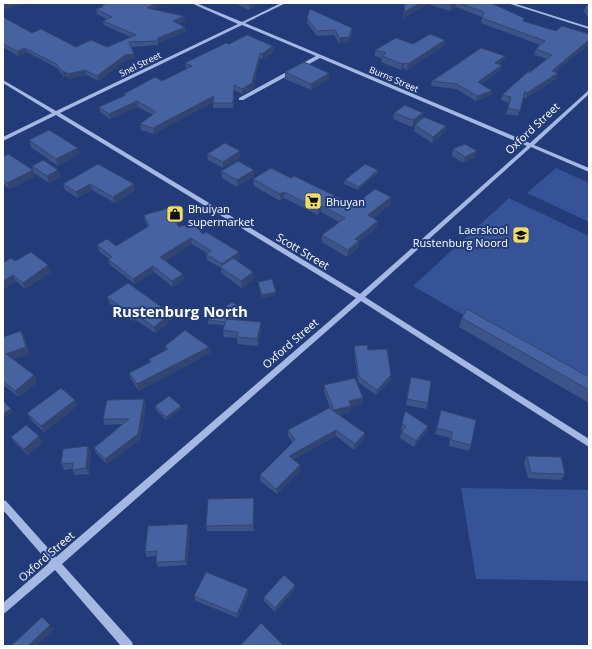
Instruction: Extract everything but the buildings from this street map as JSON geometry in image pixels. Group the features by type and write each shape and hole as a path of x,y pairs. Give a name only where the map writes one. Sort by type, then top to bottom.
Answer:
{"street":[{"name":"Burns Street","path":"194,3 589,170"},
{"name":"Snel Street","path":"3,139 284,3"},
{"path":"509,3 589,28"},
{"path":"241,99 320,56"},
{"name":"Scott Street","path":"3,81 360,297 589,443"},
{"name":"Oxford Street","path":"3,609 360,297 530,146 589,91"},
{"path":"3,504 128,646"}],"shaded area":[{"path":"556,168 589,183 589,222 527,193"},
{"name":"Laerskool Rustenburg Noord","path":"509,198 589,236 589,387 413,286"},
{"path":"461,488 589,490 589,581 476,579"}],"place":[{"name":"Bhuyan","path":"313,201"},
{"name":"Bhuiyan supermarket","path":"175,214"},
{"name":"Laerskool Rustenburg Noord","path":"521,235"}],"district":[{"name":"Rustenburg North","path":"180,311"}]}
